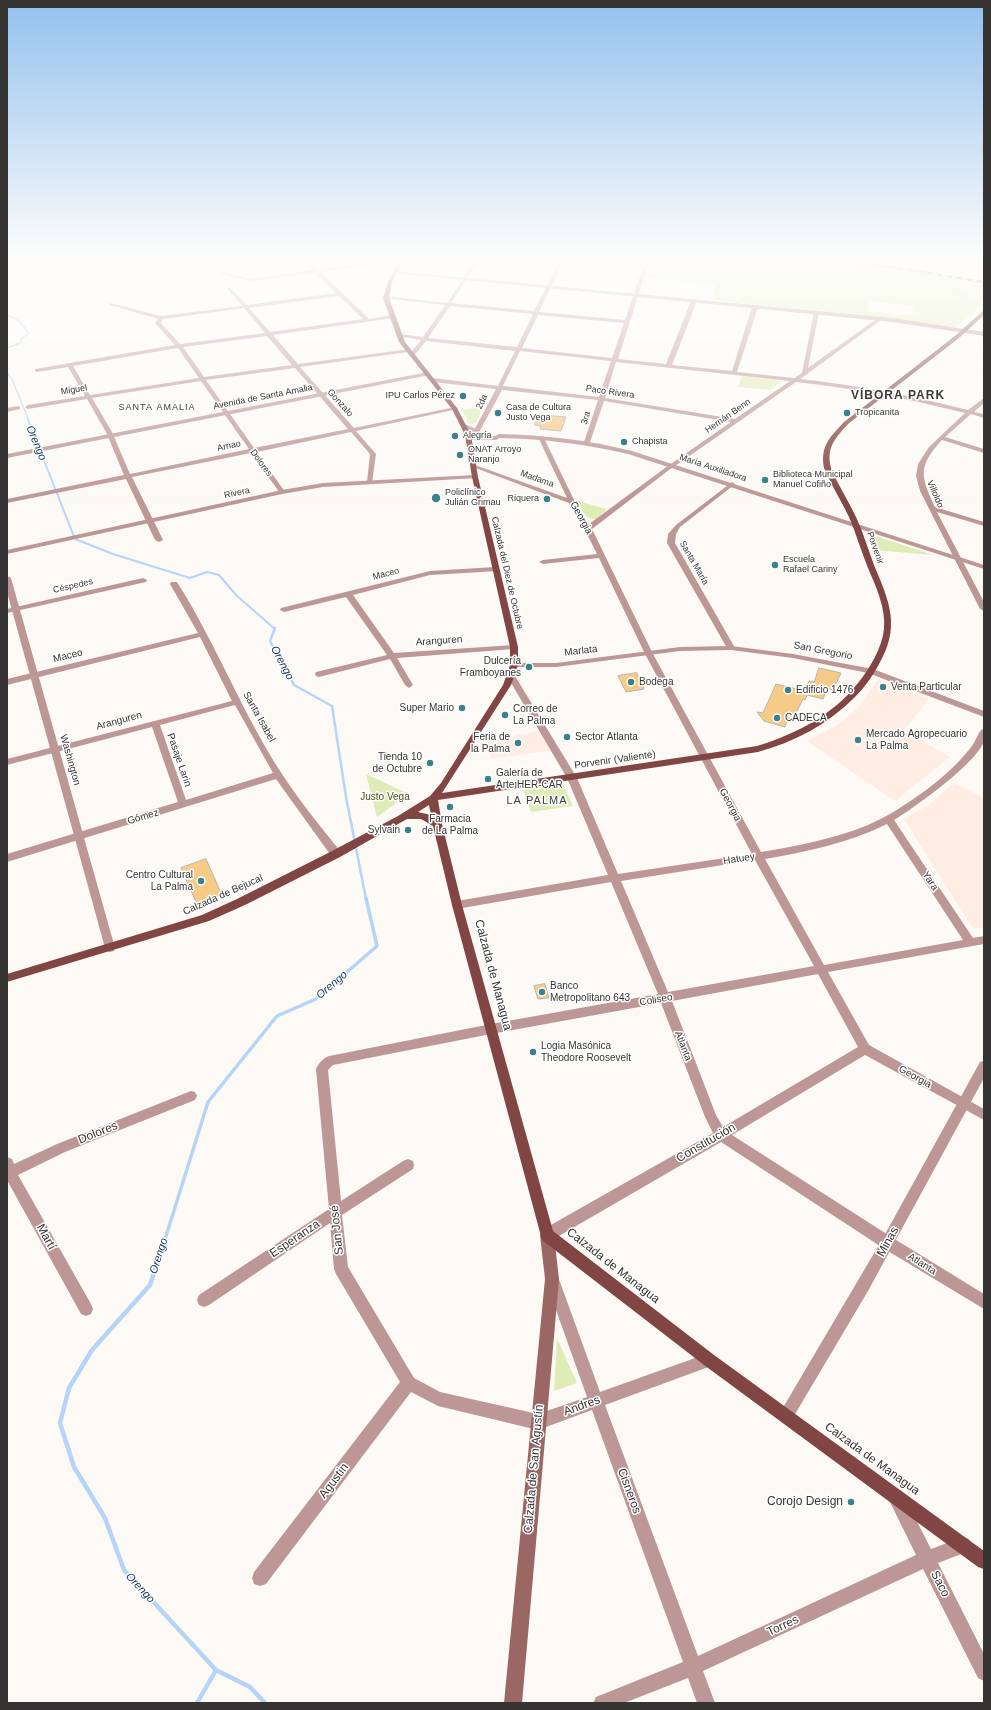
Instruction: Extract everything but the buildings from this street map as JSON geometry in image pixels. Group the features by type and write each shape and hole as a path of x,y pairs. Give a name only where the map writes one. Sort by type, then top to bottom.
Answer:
{"main road":[{"path":"403,342 455,409 464,425"},
{"name":"Porvenir","path":"705,758 773,745 816,725 844,703 858,688 870,671 884,646 887,635 887,614 855,524 826,466 826,452 832,439 846,423 951,342"},
{"name":"Calzada del Diez de Octubre","path":"434,798 501,697 512,676 514,665 514,647 475,477 471,437"},
{"name":"Porvenir (Valiente)","path":"434,798 705,758"},
{"name":"Calzada de Bejucal","path":"7,978 205,918 241,902 340,852 434,798"},
{"name":"Calzada de Managua","path":"434,798 437,824 457,905 547,1236 709,1360 984,1561"},
{"path":"401,818 421,815 429,818 437,824"},
{"name":"Calzada de San Agustín","path":"513,1703 552,1279 547,1236"}],"street":[{"name":"Dolores","path":"174,342 282,492"},
{"path":"37,370 210,342"},
{"name":"Gonzalo","path":"276,342 373,454 370,482"},
{"path":"412,355 424,342"},
{"path":"452,342 839,386 913,398 984,416"},
{"name":"2da","path":"471,437 500,387 521,342"},
{"name":"3ra","path":"587,442 620,342"},
{"path":"668,367 678,342"},
{"path":"734,374 744,342"},
{"path":"804,372 810,342"},
{"name":"Hernán Benn","path":"588,528 673,464 794,381 804,372 847,342"},
{"name":"Miguel","path":"28,407 202,379 408,350"},
{"path":"69,364 110,434 128,476 159,540"},
{"name":"Avenida de Santa Amalia","path":"7,456 47,446 427,373"},
{"name":"Paco Rivera","path":"433,380 601,399 736,421"},
{"name":"Villoldo","path":"984,400 941,438 921,463 919,474 920,485 984,609"},
{"path":"7,410 18,408"},
{"name":"Arnao","path":"7,501 64,488 455,409"},
{"path":"464,425 471,437"},
{"name":"María Auxiliadora","path":"471,437 485,435 541,437 587,442 630,452 673,464 984,567"},
{"name":"María Auxiliadora","path":"471,437 496,438 499,436"},
{"name":"Georgia","path":"541,437 572,502 588,528 600,556 649,654 864,1048 984,1115"},
{"path":"941,438 984,451"},
{"name":"Avenida de Santa Amalia","path":"7,452 32,449"},
{"name":"Madama","path":"473,466 572,502"},
{"name":"Rivera","path":"7,552 282,492 323,485 475,477"},
{"name":"Santa María","path":"731,648 671,543 672,534 678,526 732,484"},
{"path":"932,508 984,524"},
{"path":"542,562 600,556"},
{"name":"Maceo","path":"284,610 430,573 495,569"},
{"name":"Washington","path":"7,578 11,610 34,675 56,749 110,948"},
{"name":"Céspedes","path":"11,610 143,580"},
{"name":"Santa Isabel","path":"174,584 203,634 237,702 278,775 340,852"},
{"path":"348,594 392,656 409,685"},
{"name":"Maceo","path":"7,682 203,634"},
{"name":"Aranguren","path":"319,674 392,656 514,647"},
{"name":"San Gregorio","path":"649,654 680,649 731,648 793,656 870,671 984,714"},
{"name":"Marlata","path":"514,665 556,665 649,654"},
{"name":"Atlanta","path":"512,676 572,778 665,998 711,1117 721,1135 888,1243 984,1302"},
{"name":"Aranguren","path":"7,762 237,702"},
{"name":"Pasaje Larin","path":"155,723 183,804"},
{"name":"Hatuey","path":"457,905 614,878 758,856 806,846 856,833 889,820 921,798 960,765 975,747 984,732"},
{"name":"Gómez","path":"7,858 278,775"},
{"name":"Yara","path":"889,820 970,942"},
{"name":"Coliseo","path":"329,1061 491,1029 984,940"},
{"name":"Constitución","path":"547,1236 721,1135 864,1048"},
{"name":"San José","path":"329,1061 322,1069 341,1269 409,1383"},
{"name":"Minas","path":"786,1416 822,1359 888,1243 984,1066"},
{"name":"Dolores","path":"8,1170 191,1096"},
{"name":"Esperanza","path":"204,1300 408,1165"},
{"name":"Martí","path":"8,1170 86,1309"},
{"name":"Cisneros","path":"552,1279 706,1703"},
{"name":"Andres","path":"538,1422 709,1360"},
{"path":"409,1383 438,1398 538,1422"},
{"name":"Agustin","path":"260,1578 409,1383"},
{"name":"Saco","path":"895,1496 984,1672"},
{"name":"Torres","path":"602,1703 693,1668 927,1559 962,1545"}],"shaded area":[{"path":"879,679 929,699 904,730 950,757 895,801 807,741 839,724 858,708"},
{"name":"Feria de la Palma","path":"540,731 553,750 492,759 484,747 490,740"},
{"path":"954,783 984,798 984,927 973,929 904,819 930,804"}],"green space":[{"path":"742,376 782,381 770,390 738,387"},
{"path":"483,407 476,423 469,424 462,410"},
{"path":"578,501 607,509 596,519 592,519 584,514"},
{"path":"867,533 933,555 874,550"},
{"name":"Justo Vega","path":"366,774 409,794 377,817"},
{"path":"563,784 573,806 531,812 523,789"},
{"path":"557,1338 577,1383 554,1391"}],"waterway":[{"name":"Orengo","path":"7,348 20,342"},
{"name":"Orengo","path":"7,373 12,379 29,421"},
{"name":"Orengo","path":"28,420 75,539 113,554 190,578 207,572 219,575 237,596 275,629"},
{"name":"Orengo","path":"275,629 270,641 294,685 332,706 346,797 366,899"},
{"name":"Orengo","path":"161,1252 208,1102 277,1016 316,999 377,946 366,898"},
{"name":"Orengo","path":"161,1251 150,1285 92,1350 69,1388 60,1423 74,1467 105,1518 124,1570 216,1670"},
{"path":"197,1703 216,1670"},
{"name":"Orengo","path":"216,1670 250,1687 265,1703"}],"place":[{"name":"IPU Carlos Pérez","path":"463,396"},
{"name":"Casa de Cultura Justo Vega","path":"498,413"},
{"name":"Tropicanita","path":"847,413"},
{"name":"Alegría","path":"455,436"},
{"name":"Chapista","path":"624,442"},
{"name":"ONAT Arroyo Naranjo","path":"460,455"},
{"name":"Biblioteca Municipal Manuel Cofiño","path":"765,480"},
{"name":"Policlínico Julián Grimau","path":"436,498"},
{"name":"Riquera","path":"547,499"},
{"name":"Escuela Rafael Cariny","path":"775,565"},
{"name":"Dulcería Framboyanes","path":"529,667"},
{"name":"Bodega","path":"631,682"},
{"name":"Venta Particular","path":"883,687"},
{"name":"Edificio 1476","path":"788,690"},
{"name":"Super Mario","path":"462,708"},
{"name":"Correo de La Palma","path":"505,715"},
{"name":"CADECA","path":"777,718"},
{"name":"Sector Atlanta","path":"567,737"},
{"name":"Mercado Agropecuario La Palma","path":"858,740"},
{"name":"Feria de la Palma","path":"518,743"},
{"name":"Tienda 10 de Octubre","path":"430,763"},
{"name":"Galería de Arte HER-CAR","path":"488,779"},
{"name":"Farmacia de La Palma","path":"450,807"},
{"name":"Sylvain","path":"408,830"},
{"name":"Centro Cultural La Palma","path":"201,881"},
{"name":"Banco Metropolitano 643","path":"542,992"},
{"name":"Logia Masónica Theodore Roosevelt","path":"533,1052"},
{"name":"Corojo Design","path":"851,1502"}],"district":[{"name":"VÍBORA PARK","path":"898,396"},
{"name":"SANTA AMALIA","path":"157,408"},
{"name":"LA PALMA","path":"537,801"}]}
